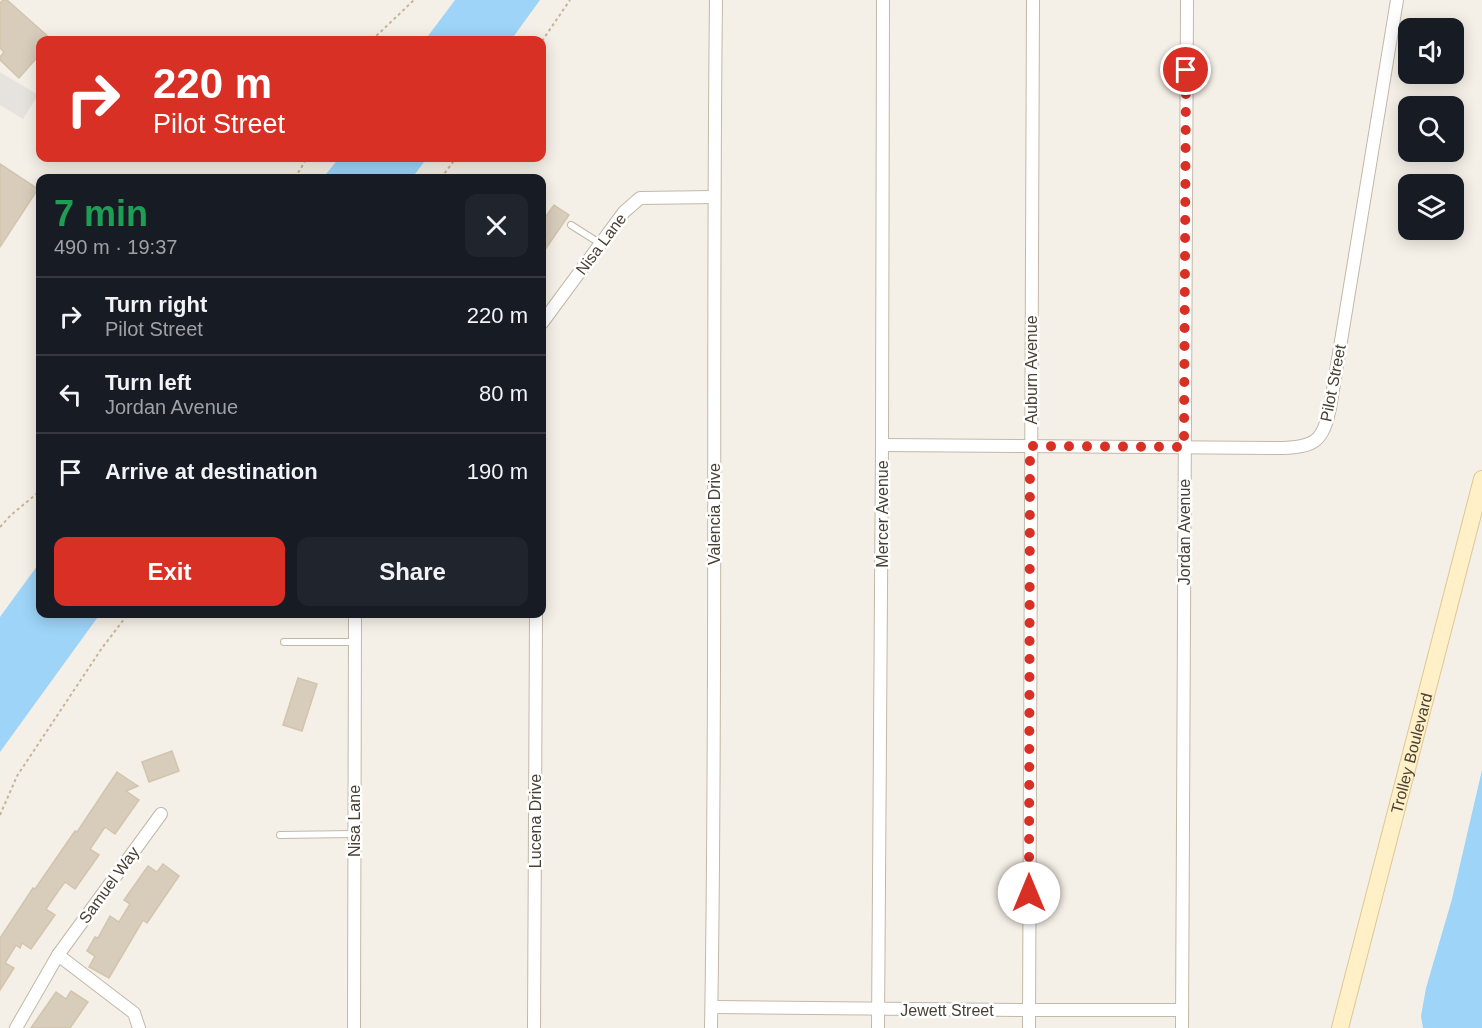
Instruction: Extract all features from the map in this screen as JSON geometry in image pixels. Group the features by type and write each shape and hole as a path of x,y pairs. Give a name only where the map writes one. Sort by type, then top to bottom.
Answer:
{"street":[{"name":"Valencia Drive","path":"711,1028 716,0"},
{"name":"Mercer Avenue","path":"878,1028 883,0"},
{"name":"Auburn Avenue","path":"1029,1028 1033,0"},
{"name":"Jordan Avenue","path":"1182,1028 1186,0"},
{"name":"Pilot Street","path":"882,444 1299,448 1312,443 1322,434 1330,408 1397,0"},
{"name":"Nisa Lane","path":"546,318 624,212 640,198 714,197"},
{"name":"Trolley Boulevard","path":"1340,1028 1482,479"},
{"name":"Nisa Lane","path":"354,1028 355,618"},
{"name":"Lucena Drive","path":"534,1028 536,618"},
{"name":"Samuel Way","path":"16,1028 58,955 161,814"},
{"path":"58,955 134,1013 139,1028"},
{"name":"Jewett Street","path":"712,1007 1029,1011 1182,1010"}],"lane":[{"path":"571,225 601,244"},
{"path":"284,642 354,642"},
{"path":"279,835 354,834"}],"path":[{"path":"376,36 414,0"},
{"path":"545,36 570,0"},
{"path":"0,527 36,494"},
{"path":"0,815 17,776 102,648 125,618"}],"shaded area":[{"path":"0,72 36,94 36,98 23,119 0,105"}],"water":[{"path":"455,0 540,0 514,36 428,36"},
{"path":"336,162 424,162 415,174 326,174"},
{"path":"36,568 36,618 97,618 0,752 0,617"},
{"path":"1482,770 1482,1028 1423,1028 1421,1016 1426,988 1452,899"}],"building":[{"path":"7,0 48,36 36,36 36,59 19,78 0,60 4,52 0,48 0,3"},
{"path":"0,164 36,188 36,192 0,247"},
{"path":"554,205 569,215 546,248 546,216"},
{"path":"298,678 317,684 302,731 283,725"},
{"path":"172,751 179,771 149,782 142,762"},
{"path":"117,772 138,786 126,791 139,800 115,834 105,827 90,849 99,855 75,889 65,882 59,890 46,909 55,915 31,949 22,943 20,948 16,945 5,963 14,968 0,990 0,938 33,888 35,889 75,831 77,832"},
{"path":"163,864 179,876 147,923 143,920 109,978 89,967 95,956 87,951 95,937 98,938 110,916 119,922 130,904 124,900 148,866 157,872"},
{"path":"71,991 88,1002 70,1028 31,1028 56,992 66,999"}],"route":[{"path":"1029,893 1030,446 1184,447 1186,70"}]}
